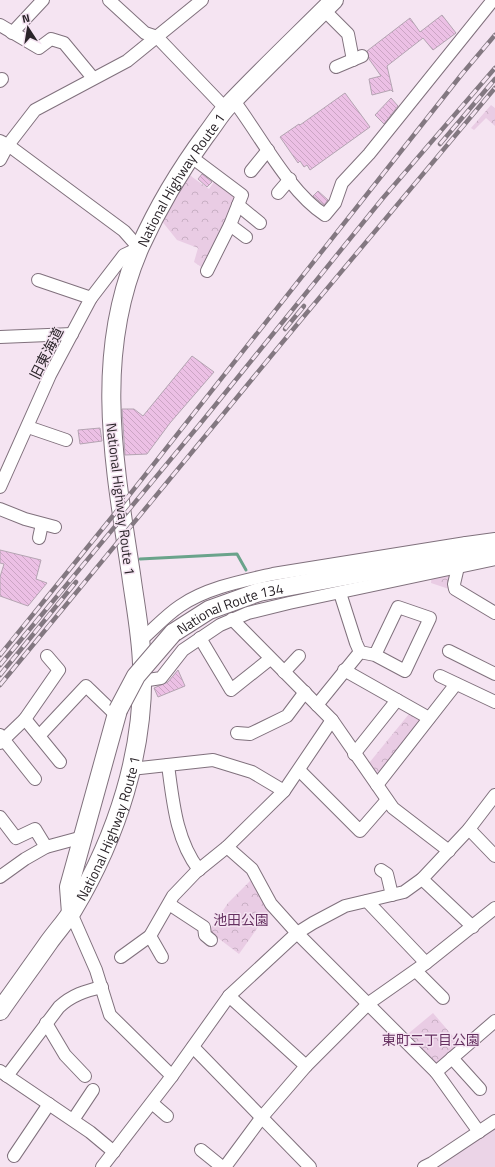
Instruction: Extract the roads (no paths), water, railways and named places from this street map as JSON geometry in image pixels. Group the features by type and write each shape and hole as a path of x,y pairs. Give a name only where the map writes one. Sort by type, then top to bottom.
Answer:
{"highway":[{"name":"National Highway Route 1","path":"0,1011 71,913 100,862 116,823 131,769 139,727 142,681 141,640 116,475 110,410 115,337 125,292 140,248 171,185 190,156 230,105 329,8"},
{"name":"National Route 134","path":"71,913 69,887 117,713 136,676 173,633 209,610 259,592 495,548"}],"street":[{"path":"43,0 4,30 39,48 51,39 64,43 93,78"},
{"path":"109,0 145,33 157,37 230,105 268,150 311,206 325,215 335,203 342,183 369,154 493,0"},
{"path":"0,160 4,143 35,110 127,60 202,0"},
{"path":"329,8 348,34 358,58 336,67"},
{"path":"4,143 124,231 140,248"},
{"path":"251,171 268,150"},
{"path":"190,156 242,195 230,225 207,271"},
{"path":"278,193 290,179"},
{"path":"238,206 260,223"},
{"path":"230,225 246,237"},
{"name":"旧東海道","path":"0,487 50,375 91,298 124,255 140,248"},
{"path":"38,280 91,298"},
{"path":"0,337 72,334"},
{"path":"28,427 66,440"},
{"path":"0,509 55,527"},
{"path":"39,538 42,524"},
{"path":"142,681 161,678 183,650 232,619 289,603 340,593 464,554 495,539"},
{"path":"141,640 160,621 181,605 202,595 246,580 280,573 464,554 495,559"},
{"path":"464,554 454,584 455,589 495,613"},
{"path":"340,593 360,652"},
{"path":"360,652 374,655 405,670 430,618 398,607 374,655"},
{"path":"232,619 332,720 354,754 393,808 449,852"},
{"path":"200,638 232,690 270,659"},
{"path":"317,704 360,652"},
{"path":"457,652 489,667"},
{"path":"35,779 2,739 25,719 58,670 47,656"},
{"path":"284,672 298,656"},
{"path":"344,670 429,718"},
{"path":"440,676 495,702"},
{"path":"377,784 456,684"},
{"path":"39,736 86,686 117,713"},
{"path":"237,733 250,734 270,729 287,716 305,692"},
{"path":"354,754 396,700"},
{"path":"25,719 60,762"},
{"path":"121,957 150,936 173,896 199,870 227,848 284,791 332,720"},
{"path":"131,769 213,760 252,772 284,791"},
{"path":"168,765 173,801 183,844 189,857 199,870"},
{"path":"299,770 360,831 387,800"},
{"path":"102,1167 152,1103 229,996 297,933 345,906 404,892 422,879 469,829 495,795"},
{"path":"0,817 4,832 16,838 35,829 46,847"},
{"path":"469,829 495,856"},
{"path":"0,877 25,859 46,847 83,837"},
{"path":"227,848 252,869 271,904 297,933 369,1003 436,1072 479,1132"},
{"path":"381,870 387,874 392,895"},
{"path":"422,879 473,927"},
{"path":"367,901 426,963"},
{"path":"169,904 204,927 204,935 211,940"},
{"path":"201,1150 224,1167 262,1117 306,1066 369,1003 426,963 495,908"},
{"path":"71,913 96,970 110,1015 172,1076"},
{"path":"150,936 162,957"},
{"path":"416,970 443,998"},
{"path":"102,987 80,993 67,999 3,1074 73,1120 114,1152"},
{"path":"229,996 306,1066"},
{"path":"436,1072 495,1021"},
{"path":"46,1023 65,1055 85,1076"},
{"path":"192,1047 310,1167"},
{"path":"452,1058 480,1089"},
{"path":"73,1120 93,1090"},
{"path":"152,1103 168,1116"},
{"path":"14,1156 49,1104"},
{"path":"424,1167 495,1121"}],"waterway":[{"path":"140,559 237,554 246,570"}],"railway":[{"path":"0,655 112,517 462,74 495,35"},
{"path":"0,665 200,424 383,198 495,68"},
{"path":"440,144 495,79"},
{"path":"0,685 300,321 495,88"},
{"path":"285,329 304,306"},
{"path":"0,675 76,582"}],"park label":[{"name":"池田公園","path":"241,919"},
{"name":"東町二丁目公園","path":"431,1039"}]}
